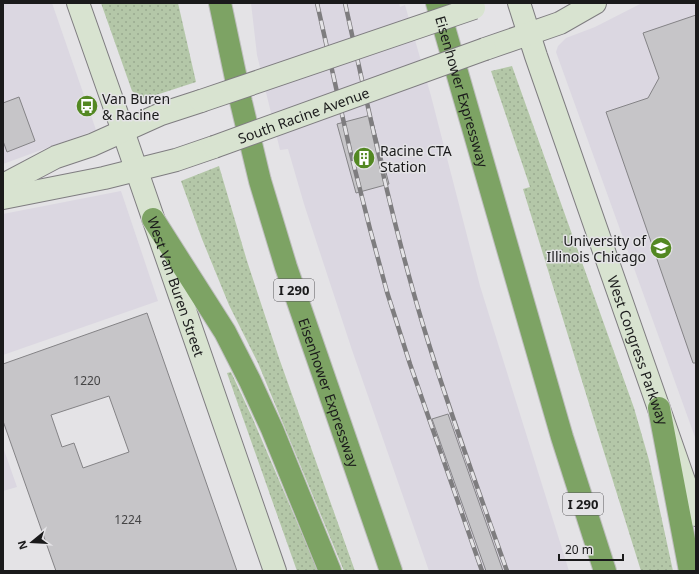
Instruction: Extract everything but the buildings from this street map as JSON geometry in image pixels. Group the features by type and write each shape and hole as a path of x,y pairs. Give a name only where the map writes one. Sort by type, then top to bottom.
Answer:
{"highway":[{"name":"Eisenhower Expressway","path":"220,3 241,102 262,188 286,266 391,571"},
{"name":"Eisenhower Expressway","path":"437,3 562,437 605,571"},
{"path":"153,219 225,332 272,429 330,571"},
{"path":"659,408 690,571"}],"street":[{"name":"West Van Buren Street","path":"78,3 137,170 274,571"},
{"name":"West Congress Parkway","path":"519,3 696,515"},
{"name":"South Racine Avenue","path":"3,198 104,178 176,160 214,148 560,23 595,3"},
{"path":"3,184 56,157 92,145 161,114 481,5"}],"shaded area":[{"path":"3,3 52,3 96,130 3,164"},
{"path":"251,3 399,3 400,7 405,5 431,96 480,286 569,571 429,571 352,350 304,204 288,149 280,150 257,55"},
{"name":"University of Illinois Chicago","path":"642,3 696,3 696,440 556,52 558,46 566,38 595,27"},
{"path":"121,191 158,301 3,355 3,214"},
{"path":"3,447 17,487 3,491"}],"green space":[{"path":"101,3 178,3 196,82 153,96 140,98 132,91"},
{"path":"512,66 634,408 649,460 673,571 641,571 523,189 530,187 491,71"},
{"path":"219,166 247,261 279,358 355,571 344,571 258,363 229,305 202,239 181,181"},
{"path":"231,372 252,417 318,571 297,571 227,373"}],"railway":[{"path":"317,3 350,150 387,292 410,364 482,571"},
{"path":"345,3 381,165 411,285 443,387 507,571"}],"place":[{"name":"Van Buren & Racine","path":"87,106"},
{"name":"Racine CTA Station","path":"364,158"},
{"name":"University of Illinois Chicago","path":"661,248"}]}
